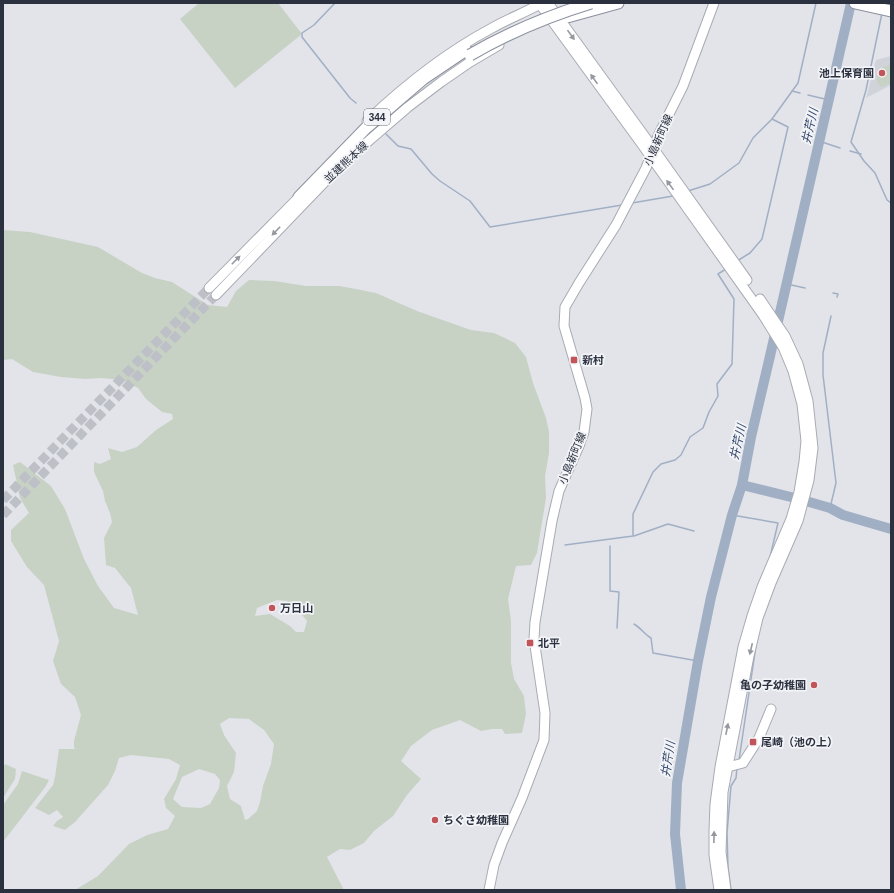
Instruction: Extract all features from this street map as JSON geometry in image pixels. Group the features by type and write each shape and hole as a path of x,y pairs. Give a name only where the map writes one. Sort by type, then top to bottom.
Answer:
{"highway":[{"name":"344","path":"299,197 366,128 423,79 522,21 570,3"},
{"name":"344","path":"343,163 368,135 408,98 468,52 524,27 591,3"},
{"path":"556,20 618,3"},
{"path":"855,3 891,11"}],"main road":[{"path":"542,3 654,148 751,292"},
{"name":"並建熊本線","path":"209,288 299,197 355,132 397,93 424,70 453,51 492,28 542,3"},
{"name":"小島新町線","path":"489,890 496,860 544,740 545,713 534,638 535,622 552,521 559,492 579,446 586,419 587,409 585,398 564,326 565,307 624,209 646,168 658,136 683,86 714,3"},
{"path":"556,20 650,157 785,336 808,401 813,448 809,480 758,618 749,656 723,792 721,852 726,890"},
{"name":"並建熊本線","path":"216,295 343,163 408,107 470,62 500,44 529,30 556,20"},
{"path":"718,890 714,854 715,804 720,767 743,647 762,587 794,520"},
{"path":"728,767 744,763 759,738 768,713 771,709"}],"shaded area":[{"path":"199,3 278,3 302,34 235,88 180,19"},
{"name":"池上保育園","path":"891,56 891,85 866,98 876,60"},
{"path":"891,64 891,83 881,87 877,83 877,77 882,68"},
{"path":"3,230 30,232 98,247 142,273 172,282 208,305 227,307 236,291 249,280 274,281 306,286 339,286 376,293 417,311 471,330 494,333 515,343 526,357 533,383 546,418 549,432 549,453 545,476 546,498 537,553 531,565 516,566 508,599 511,621 511,663 514,679 524,696 526,714 522,733 505,734 502,729 481,731 460,720 432,730 411,746 401,761 421,779 407,795 393,816 374,831 364,843 350,850 340,849 327,857 344,890 75,890 98,876 129,844 147,835 168,829 175,816 166,808 164,799 176,779 180,765 169,759 131,755 119,758 115,771 108,785 75,822 65,830 53,826 63,817 57,810 49,815 35,808 53,785 59,749 75,749 74,741 81,715 75,697 61,684 53,661 59,641 44,585 27,567 11,541 11,530 29,513 20,498 13,465 20,462 51,486 65,509 84,559 98,586 114,608 138,615 131,588 115,568 106,565 104,538 112,522 103,491 94,472 94,462 100,464 111,459 108,448 122,452 137,447 156,430 173,419 172,414 162,412 146,399 138,388 123,380 61,377 33,372 12,359 3,360","holes":["277,600 287,601 299,611 307,621 304,632 296,632 290,626 270,614 255,616 257,608","229,718 249,719 264,730 274,744 271,764 263,786 257,811 245,820 241,806 230,799 227,786 234,772 236,753 224,735 220,724","199,769 215,774 220,780 219,788 210,804 201,808 182,807 173,799 182,777"]},
{"path":"5,764 16,769 15,779 3,798 3,768"},
{"path":"22,771 49,780 3,842 3,805 18,784"}],"waterway":[{"path":"335,3 314,25 302,33 302,37 350,98 356,103"},
{"path":"688,191 710,184 739,163 753,138 772,119 798,83 816,3"},
{"name":"井芹川","path":"681,890 675,834 677,783 698,661 711,597 732,515 742,485 751,437 851,3"},
{"path":"882,13 866,90 851,142 864,161 875,173 887,200 891,203"},
{"path":"792,91 800,93"},
{"path":"808,95 829,100"},
{"path":"737,261 750,253 762,239 788,127 772,119"},
{"path":"386,134 398,146 411,149 432,174 470,201 490,227 622,205"},
{"path":"819,141 840,148"},
{"path":"850,151 861,154"},
{"path":"632,203 673,196"},
{"path":"565,545 633,536 633,514 653,472 661,464 675,460 681,455 690,437 703,428 709,412 718,396 717,384 732,364 734,299 718,274 726,269"},
{"path":"787,284 805,288"},
{"path":"833,293 838,294 837,297"},
{"path":"830,508 836,483 823,375 823,353 831,316"},
{"path":"742,485 830,508 843,515 891,529"},
{"path":"732,515 778,523 770,557"},
{"path":"634,536 668,524 694,531"},
{"path":"610,546 610,591 619,592 617,628"},
{"path":"634,624 651,638 653,653 698,661"},
{"path":"739,760 757,639"},
{"path":"731,890 728,867 727,833 731,786 736,778 737,768"}],"tunnel":[{"path":"3,500 209,288"},
{"path":"3,515 216,295"}],"place":[{"name":"池上保育園","path":"882,73"},
{"name":"新村","path":"574,360"},
{"name":"万日山","path":"272,608"},
{"name":"北平","path":"530,643"},
{"name":"亀の子幼稚園","path":"814,685"},
{"name":"尾崎（池の上）","path":"753,742"},
{"name":"ちぐさ幼稚園","path":"435,820"}]}
